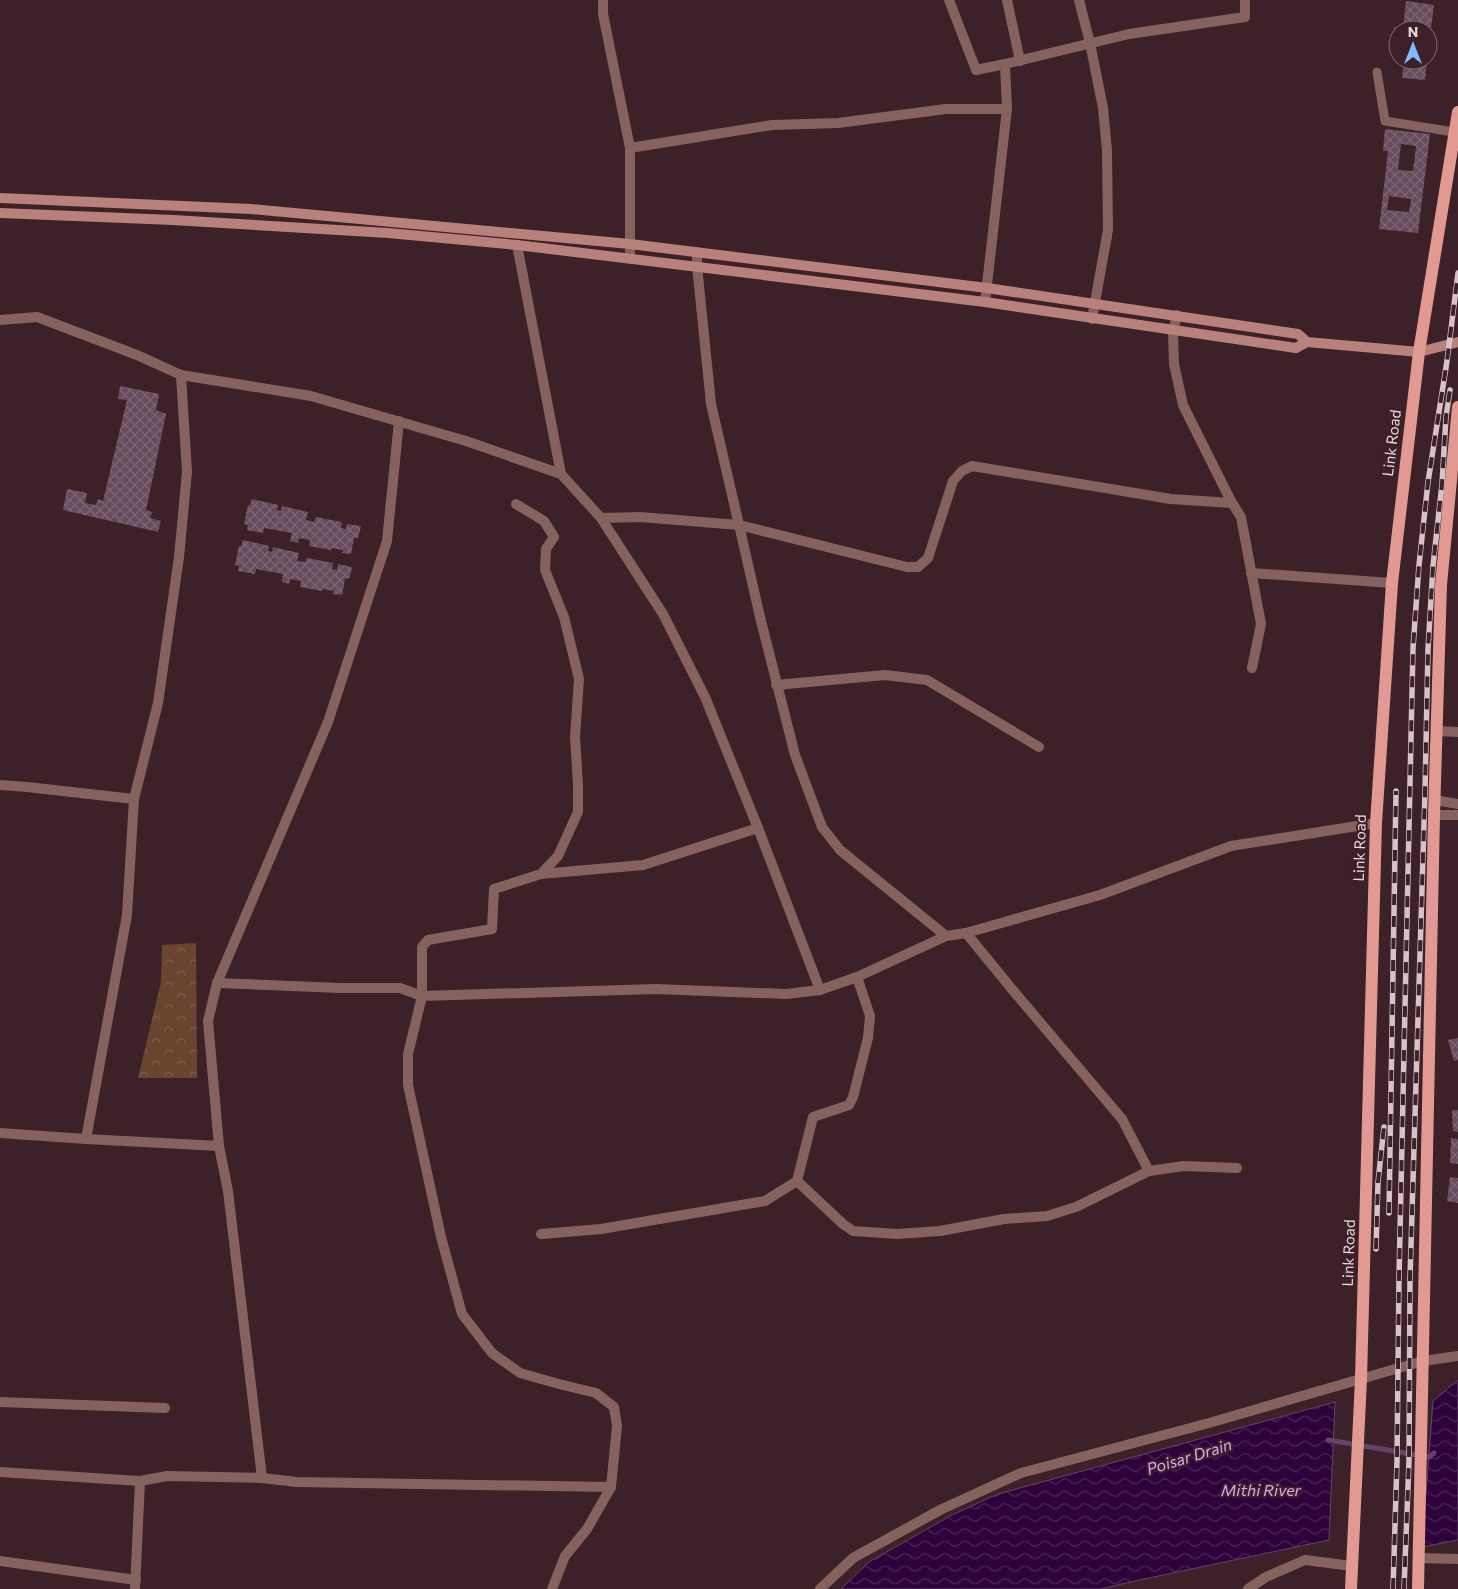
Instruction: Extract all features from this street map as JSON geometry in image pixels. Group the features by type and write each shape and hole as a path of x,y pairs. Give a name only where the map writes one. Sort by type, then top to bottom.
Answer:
{"main road":[{"name":"Link Road","path":"1351,1588 1361,1383 1376,823 1392,583 1419,352 1458,112"},
{"path":"1418,1589 1434,815 1441,585 1458,407"}],"street":[{"path":"603,0 603,14 630,148 630,259"},
{"path":"949,0 976,70 1130,34 1245,17 1245,0"},
{"path":"1007,0 1020,61"},
{"path":"1078,0 1090,43 1102,108 1107,151 1108,230 1092,319"},
{"path":"984,302 1007,109 1006,64"},
{"path":"630,148 772,125 838,123 946,109 1007,109"},
{"path":"0,198 251,209 630,244 987,288 1177,315 1298,334 1306,342"},
{"path":"44,199 44,215"},
{"path":"88,201 88,217"},
{"path":"173,220 174,205"},
{"path":"250,225 251,209"},
{"path":"0,213 173,220 388,233 517,245 984,302 1296,348 1306,342 1419,352 1458,342"},
{"path":"321,216 322,230"},
{"path":"388,233 389,221"},
{"path":"455,240 456,227"},
{"path":"560,238 562,251"},
{"path":"517,245 561,474"},
{"path":"696,252 712,404 776,685 795,755 822,827 840,850 946,936"},
{"path":"808,280 809,266"},
{"path":"896,291 898,278"},
{"path":"1177,315 1173,331 1174,364 1183,405 1232,503 1241,517 1260,624 1252,668"},
{"path":"0,320 37,317 137,355 182,375 311,396 399,420 561,474 601,518 663,614 705,697 820,990"},
{"path":"86,1139 127,915 134,799 158,703 179,557 187,472 182,375"},
{"path":"262,1478 228,1191 219,1146 208,1021 216,983 328,722 387,541 399,420"},
{"path":"601,518 640,517 740,525 907,567 918,567 928,558 953,481 962,471 972,466 1171,499 1232,503"},
{"path":"516,504 544,521 554,537 546,549 545,570 564,617 579,679 575,737 578,812 558,856 541,874"},
{"path":"1251,572 1392,583"},
{"path":"776,685 885,675 927,680 1039,747"},
{"path":"1437,730 1458,732"},
{"path":"0,785 134,799"},
{"path":"1435,800 1458,804"},
{"path":"1434,815 1458,815"},
{"path":"216,983 340,988 400,988 422,996 656,989 786,994 820,990 857,977 946,936 966,933 1100,895 1232,846 1376,823"},
{"path":"552,1589 565,1556 588,1530 611,1486 617,1426 614,1407 596,1393 520,1373 492,1353 462,1314 441,1237 408,1085 408,1054 422,996 422,947 428,940 492,929 494,888 541,874 643,865 758,828"},
{"path":"966,933 1122,1119 1149,1171"},
{"path":"541,1234 601,1230 765,1200 797,1181 813,1117 849,1105 853,1097 868,1038 870,1016 857,977"},
{"path":"0,1133 219,1146"},
{"path":"797,1181 853,1231 897,1234 940,1232 1004,1219 1046,1216 1076,1207 1149,1171 1184,1166 1237,1168"},
{"path":"820,1589 854,1558 940,1510 1021,1473 1361,1383 1423,1361 1458,1356"},
{"path":"0,1402 165,1408"},
{"path":"0,1472 140,1481 167,1476 262,1478 307,1482 611,1486"},
{"path":"0,1561 136,1584 140,1481"},
{"path":"1418,1552 1458,1559"},
{"path":"1248,1589 1266,1577 1305,1560 1352,1566"}],"lane":[{"path":"1377,72 1385,121 1454,132"}],"green space":[{"path":"196,943 197,1078 138,1078 161,982 162,945"}],"water":[{"path":"1458,1380 1458,1540 1422,1547 1433,1401"},
{"name":"Mithi River","path":"1335,1402 1329,1540 1101,1589 841,1589 869,1562 952,1515 998,1494"}],"building":[{"path":"1406,1 1434,5 1432,20 1404,20"},
{"path":"1403,70 1426,70 1425,80 1402,78"},
{"path":"1385,129 1430,134 1418,233 1379,229 1388,151 1383,151","holes":["1401,144 1416,146 1413,171 1398,170","1389,196 1411,199 1409,212 1387,210"]},
{"path":"120,386 159,394 156,410 166,414 146,510 152,512 150,518 161,521 158,532 63,510 67,489 87,493 85,503 96,505 98,499 103,501 127,400 118,399"},
{"path":"252,499 278,505 277,510 281,511 282,506 308,512 306,520 314,522 316,517 342,522 341,528 346,529 347,524 361,526 358,538 354,538 351,554 342,553 343,550 309,546 310,540 299,538 298,543 290,541 292,533 264,528 263,533 247,530 248,525 244,524 248,505 250,505"},
{"path":"243,540 269,546 268,551 272,552 273,547 299,553 297,561 305,562 307,558 333,563 332,569 337,570 338,564 352,567 350,578 345,579 342,595 333,594 334,591 300,587 301,581 290,579 289,584 282,582 283,574 256,569 255,574 238,571 239,566 235,565 239,546 241,546"},
{"path":"1458,1038 1458,1060 1454,1061 1448,1040"},
{"path":"1452,1110 1458,1110 1458,1132 1453,1131"},
{"path":"1451,1138 1458,1139 1458,1164 1450,1163"},
{"path":"1450,1177 1458,1178 1458,1203 1447,1201"}],"waterway":[{"name":"Poisar Drain","path":"1328,1440 1429,1457 1434,1453"}],"railway":[{"path":"1393,1589 1413,648 1428,482 1447,361 1458,273"},
{"path":"1404,1589 1409,1461 1410,1278 1428,649 1433,566 1450,390"},
{"path":"1389,1213 1396,791"},
{"path":"1376,1249 1378,1182 1384,1127"}]}
